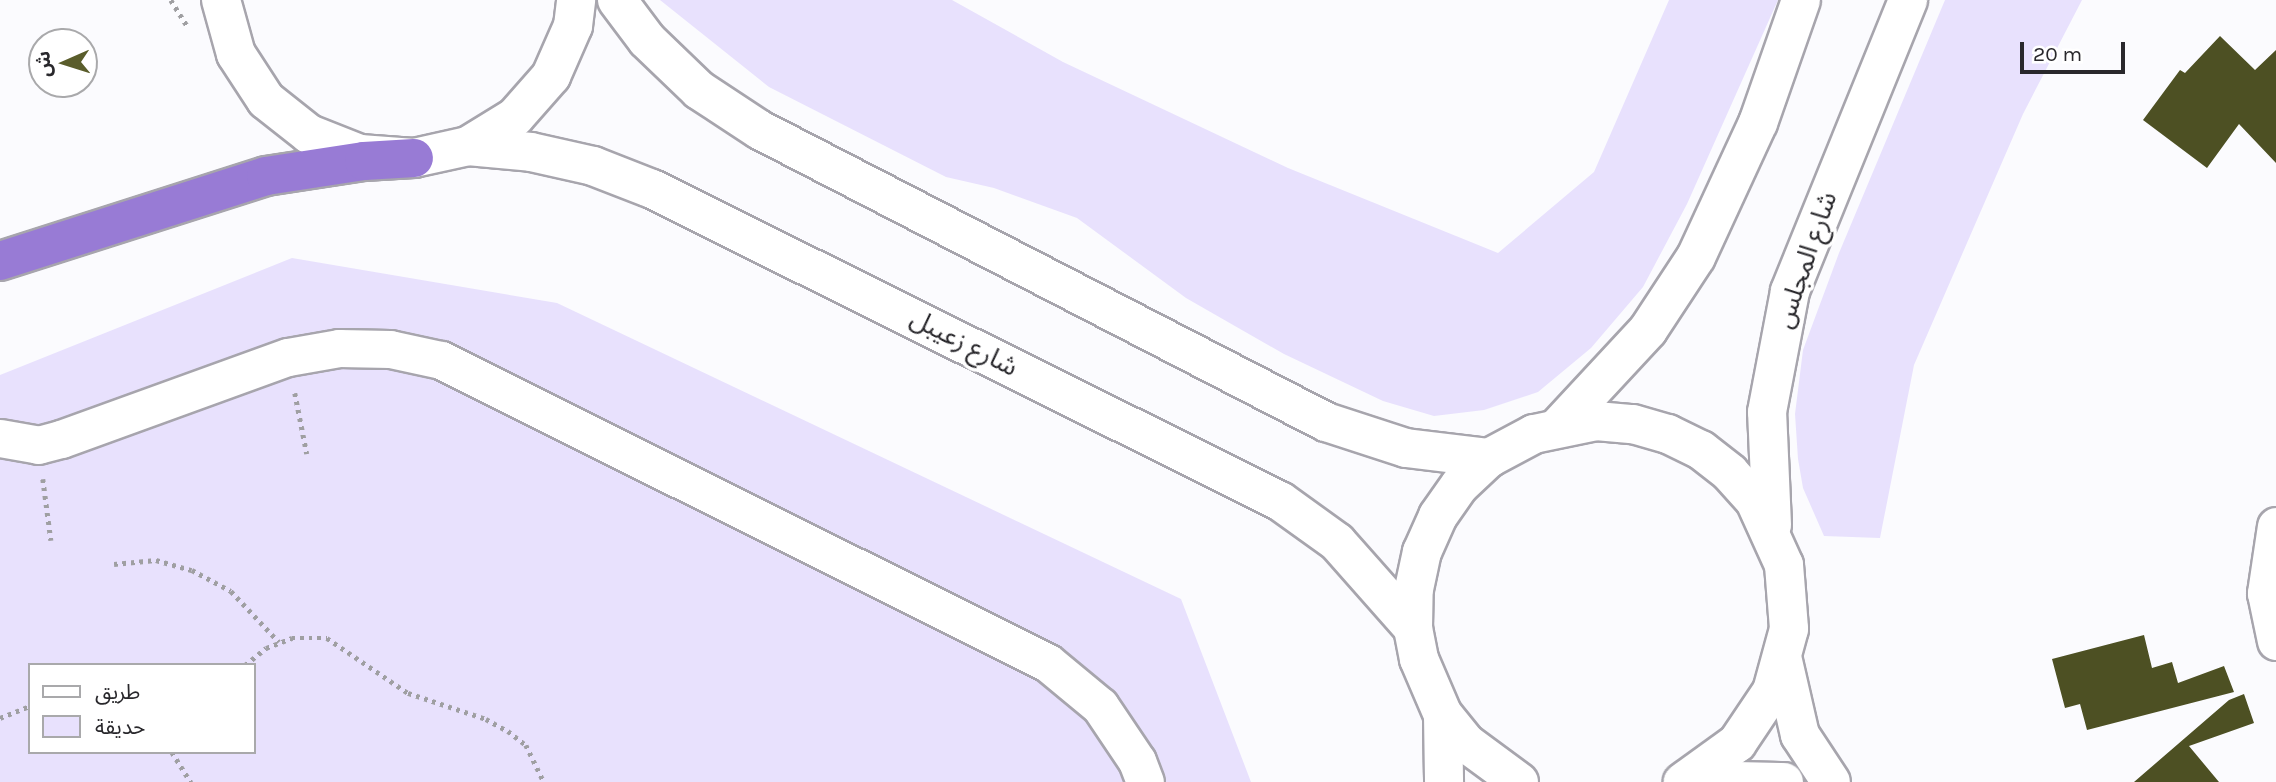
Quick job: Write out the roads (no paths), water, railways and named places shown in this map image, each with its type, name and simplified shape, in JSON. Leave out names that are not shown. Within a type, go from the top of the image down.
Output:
[{"type":"highway","points":[[0,261],[265,176],[364,160],[414,158]]},
{"type":"main road","points":[[221,0],[236,54]]},
{"type":"main road","points":[[192,16],[236,54],[266,100],[309,134],[360,154],[414,158],[468,145],[515,117],[551,76],[573,26],[576,0]]},
{"type":"main road","points":[[617,0],[647,40],[699,90],[760,130],[1326,422],[1406,448],[1489,458]]},
{"type":"main road","points":[[1558,427],[1648,330],[1696,257],[1758,122],[1801,0]]},
{"type":"main road","name":"شارع المجلس","points":[[1773,534],[1766,452],[1780,331],[1804,253],[1908,0]]},
{"type":"main road","name":"شارع زعيبل","points":[[468,145],[531,152],[593,166],[652,189],[1280,501],[1337,542],[1413,628]]},
{"type":"main road","points":[[1519,782],[1475,751],[1443,715],[1428,688],[1413,628],[1422,552],[1438,516],[1460,485],[1489,458],[1534,434],[1595,421],[1633,424],[1701,450],[1730,473],[1755,501],[1773,534],[1789,596],[1783,661],[1800,734],[1831,782]]},
{"type":"main road","points":[[1685,781],[1737,743],[1757,718],[1783,661]]},
{"type":"main road","points":[[1443,715],[1444,782]]},
{"type":"main road","points":[[1685,781],[1784,782]]},
{"type":"street","points":[[0,438],[38,444],[288,357],[339,348],[390,349],[441,360],[488,381],[1048,663],[1100,706],[1138,761],[1145,782]]},
{"type":"street","points":[[2276,526],[2266,593],[2276,641]]}]
